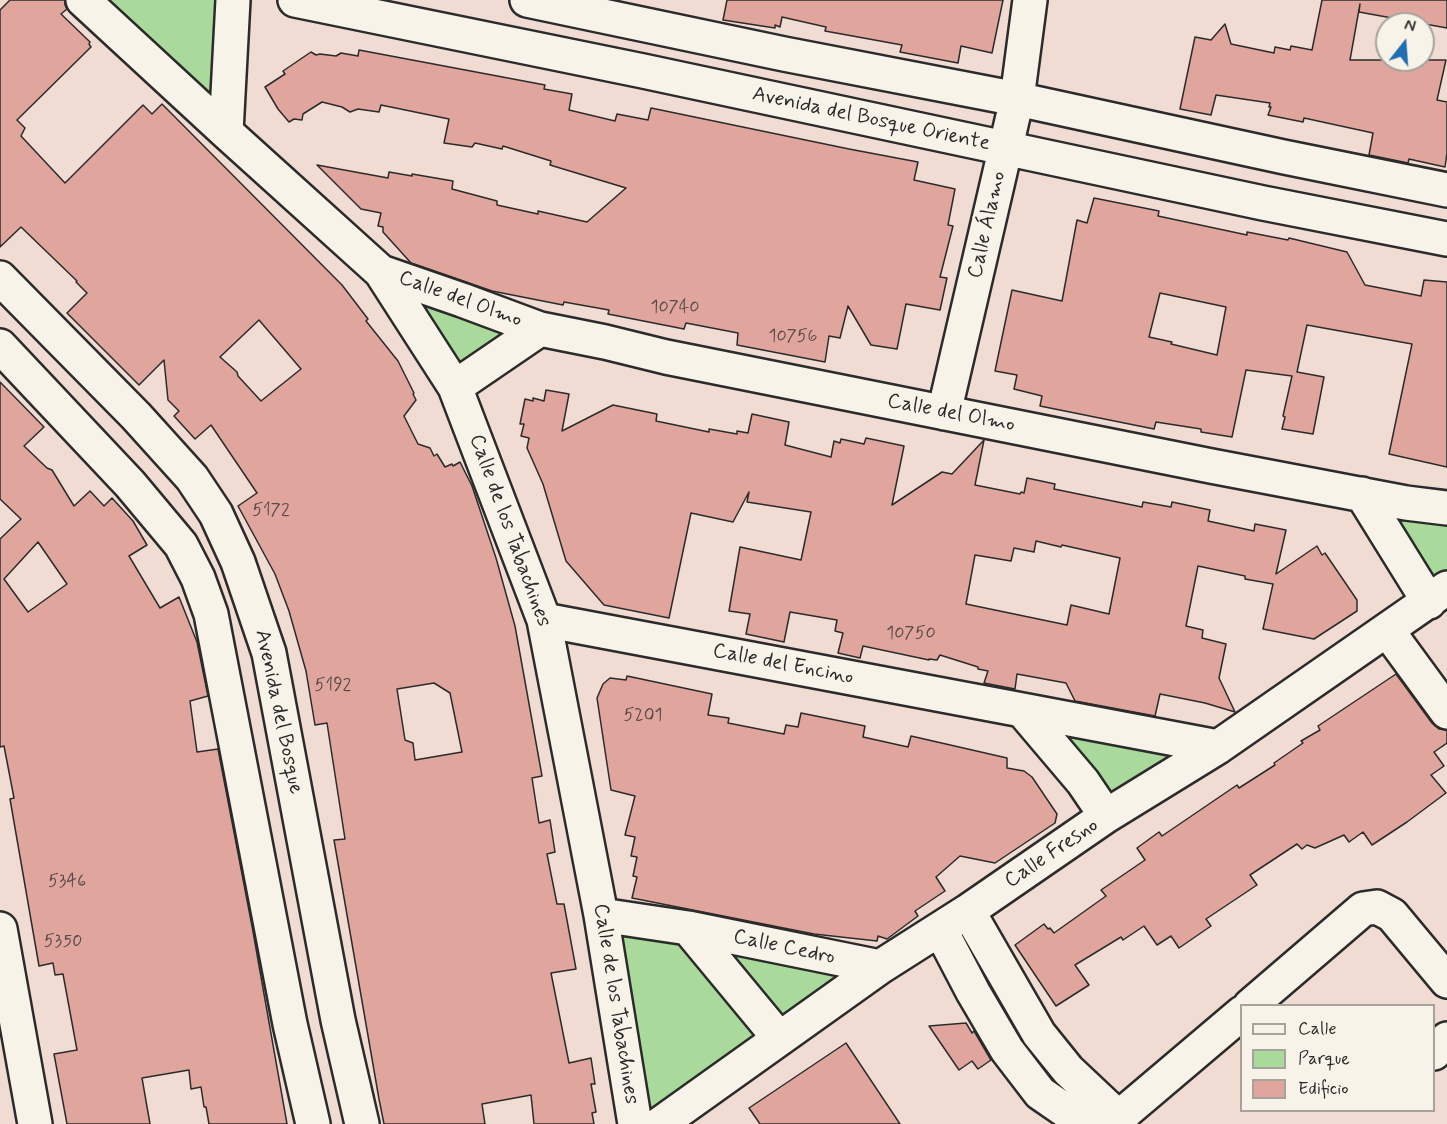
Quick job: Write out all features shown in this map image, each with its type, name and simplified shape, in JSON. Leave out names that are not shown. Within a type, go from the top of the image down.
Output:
[{"type":"street","name":"Calle de los Tabachines","points":[[83,0],[381,272],[455,387],[544,620],[601,915],[635,1124]]},
{"type":"street","points":[[225,132],[233,0]]},
{"type":"street","name":"Avenida del Bosque Oriente","points":[[295,0],[643,71],[1263,203],[1447,238]]},
{"type":"street","points":[[527,0],[784,54],[1017,99],[1447,190]]},
{"type":"street","name":"Calle Álamo","points":[[944,413],[1017,99],[1030,0]]},
{"type":"street","name":"Calle del Olmo","points":[[381,272],[540,329],[666,357],[1211,466],[1406,503],[1447,508]]},
{"type":"street","name":"Avenida del Bosque","points":[[0,278],[136,416],[192,478],[216,514],[238,562],[269,653],[338,1020],[362,1124]]},
{"type":"street","name":"Calle del Olmo","points":[[455,387],[540,329]]},
{"type":"street","points":[[0,346],[130,483],[181,545],[198,578],[211,614],[290,1024],[313,1124]]},
{"type":"street","points":[[1362,494],[1438,595]]},
{"type":"street","name":"Calle Fresno","points":[[660,1124],[880,967],[968,911],[1106,816],[1218,747],[1438,595]]},
{"type":"street","name":"Calle del Encino","points":[[544,620],[1218,747]]},
{"type":"street","points":[[1387,630],[1447,712]]},
{"type":"street","points":[[1022,710],[1083,782],[1106,816]]},
{"type":"street","points":[[1252,1004],[1363,909],[1377,908],[1392,915],[1447,981]]},
{"type":"street","points":[[968,911],[1039,1034],[1068,1070],[1117,1122],[1240,1015]]},
{"type":"street","name":"Calle Cedro","points":[[601,915],[688,928],[880,967]]},
{"type":"street","name":"Calle Cedro","points":[[688,928],[779,1038]]},
{"type":"street","points":[[0,929],[35,1124]]},
{"type":"street","points":[[940,929],[1007,1050],[1040,1093],[1085,1124]]},
{"type":"street","points":[[1007,1050],[1039,1034]]},
{"type":"street","points":[[1435,1052],[1447,1039]]},
{"type":"green space","points":[[91,0],[224,0],[222,118]]},
{"type":"green space","points":[[381,272],[540,329],[455,387]]},
{"type":"green space","points":[[1362,494],[1447,508],[1447,589],[1429,602]]},
{"type":"green space","points":[[1022,710],[1218,747],[1106,816]]},
{"type":"green space","points":[[601,915],[880,967],[635,1124]]},
{"type":"building","points":[[10,0],[65,0],[67,9],[61,14],[90,42],[91,47],[17,120],[25,128],[21,136],[65,183],[143,105],[152,114],[162,104],[342,285],[368,319],[366,321],[398,361],[414,393],[416,400],[404,416],[418,444],[430,448],[434,456],[437,454],[445,467],[460,462],[472,486],[496,558],[515,626],[542,776],[532,778],[539,823],[550,820],[555,852],[547,854],[557,904],[564,904],[576,969],[551,973],[569,1063],[591,1058],[595,1084],[591,1084],[596,1112],[592,1113],[594,1124],[534,1124],[531,1095],[482,1104],[485,1124],[384,1124],[334,840],[345,839],[327,723],[315,725],[306,671],[289,611],[275,574],[238,506],[257,493],[211,425],[195,439],[174,416],[179,411],[168,400],[164,360],[139,385],[67,313],[87,293],[77,281],[21,227],[0,247],[0,10]],"holes":[[[259,320],[301,369],[261,401],[237,372],[220,357]],[[434,683],[450,693],[462,752],[415,760],[413,743],[405,740],[397,689]]]},
{"type":"building","points":[[727,0],[1003,0],[992,53],[961,46],[958,63],[900,52],[902,45],[825,31],[826,27],[782,17],[780,27],[775,25],[775,28],[723,20]]},
{"type":"building","points":[[1322,0],[1447,0],[1447,28],[1435,26],[1435,12],[1375,12],[1375,15],[1359,12],[1360,4],[1350,60],[1375,60],[1375,72],[1435,72],[1435,60],[1446,60],[1437,100],[1447,102],[1445,167],[1409,159],[1408,163],[1369,155],[1373,133],[1304,118],[1303,122],[1268,115],[1270,103],[1216,95],[1211,115],[1180,109],[1195,37],[1211,40],[1225,24],[1231,44],[1274,53],[1275,47],[1290,50],[1291,46],[1312,50]]},
{"type":"building","points":[[359,50],[545,85],[544,89],[572,94],[569,110],[615,121],[617,114],[648,120],[651,108],[918,162],[914,180],[955,189],[948,225],[953,226],[940,277],[947,278],[940,310],[906,304],[897,349],[871,345],[848,306],[840,338],[829,336],[825,362],[737,345],[738,333],[686,323],[684,329],[608,314],[609,310],[564,302],[563,305],[492,291],[411,263],[383,232],[383,227],[378,226],[381,213],[361,209],[317,165],[388,178],[389,172],[453,181],[452,189],[497,201],[497,205],[587,222],[626,188],[550,165],[551,161],[503,146],[502,149],[475,143],[472,147],[444,143],[449,119],[381,105],[379,112],[358,109],[350,112],[342,107],[322,102],[303,114],[302,120],[294,119],[289,122],[265,87],[285,74],[283,71],[311,52],[316,55],[336,56],[341,53],[358,56]]},
{"type":"building","points":[[1094,198],[1159,211],[1158,216],[1247,235],[1247,232],[1288,240],[1289,238],[1347,252],[1365,285],[1421,296],[1424,280],[1447,282],[1447,467],[1389,454],[1412,344],[1307,325],[1297,372],[1324,377],[1313,434],[1282,429],[1292,376],[1246,370],[1232,437],[1201,432],[1201,429],[1156,422],[1154,429],[1040,406],[1042,396],[1014,389],[1017,375],[995,371],[1012,290],[1062,301],[1077,220],[1087,223]],"holes":[[[1160,293],[1226,307],[1217,355],[1149,337]]]},
{"type":"building","points":[[0,382],[44,427],[24,446],[52,470],[74,506],[90,491],[104,506],[112,498],[133,521],[147,545],[129,556],[160,608],[179,597],[197,642],[208,696],[190,701],[197,752],[218,749],[287,1124],[209,1124],[201,1087],[191,1089],[189,1070],[142,1078],[150,1124],[67,1124],[54,1054],[77,1050],[63,974],[55,975],[53,963],[39,966],[10,799],[14,798],[4,746],[0,747],[0,539],[21,519],[0,499]],"holes":[[[38,542],[67,584],[28,612],[4,579]]]},
{"type":"building","points":[[546,390],[569,394],[562,431],[613,405],[657,414],[656,421],[709,432],[709,429],[737,434],[737,431],[748,433],[752,414],[789,422],[785,445],[831,457],[834,441],[840,443],[841,439],[864,444],[866,438],[904,446],[892,505],[942,472],[952,474],[984,440],[975,485],[1020,494],[1024,493],[1027,478],[1055,484],[1054,489],[1142,507],[1143,502],[1171,507],[1172,502],[1210,510],[1208,521],[1254,531],[1255,524],[1286,530],[1276,574],[1317,546],[1322,555],[1325,553],[1357,600],[1357,611],[1314,639],[1263,629],[1273,584],[1198,566],[1186,626],[1203,630],[1202,638],[1226,644],[1219,678],[1235,712],[1160,694],[1155,716],[1075,701],[1066,683],[1017,674],[1015,689],[984,683],[988,671],[940,655],[937,660],[929,660],[863,646],[860,658],[838,653],[843,633],[835,631],[837,620],[790,612],[784,642],[746,634],[750,614],[729,611],[740,547],[801,560],[811,512],[747,502],[749,492],[733,522],[691,513],[669,618],[604,605],[566,561],[543,484],[527,448],[529,438],[521,436],[524,424],[520,424],[525,399],[533,401],[533,398],[544,401]],"holes":[[[1036,541],[1061,547],[1062,545],[1120,558],[1109,614],[1071,605],[1067,625],[966,604],[975,555],[1011,561],[1014,548],[1034,552]]]},
{"type":"building","points":[[1396,674],[1432,723],[1439,729],[1447,730],[1447,743],[1434,752],[1444,766],[1431,775],[1446,793],[1372,845],[1363,832],[1349,842],[1344,835],[1315,848],[1307,845],[1302,849],[1297,844],[1250,875],[1257,885],[1206,919],[1211,926],[1179,948],[1171,936],[1157,945],[1144,926],[1123,940],[1121,937],[1075,965],[1089,985],[1056,1006],[1015,945],[1044,924],[1054,933],[1106,896],[1101,890],[1145,860],[1137,848],[1159,832],[1162,836],[1237,785],[1239,788],[1275,765],[1274,763],[1303,743],[1301,741],[1320,730],[1318,726]]},
{"type":"building","points":[[627,676],[712,694],[708,715],[729,718],[728,723],[784,734],[786,725],[798,727],[801,713],[865,726],[863,737],[908,747],[911,736],[1007,758],[1007,768],[1024,771],[1032,777],[1057,814],[1055,823],[995,863],[960,856],[936,877],[945,891],[915,911],[918,916],[887,939],[878,936],[877,941],[814,934],[632,898],[637,877],[633,876],[637,857],[631,856],[635,837],[625,835],[635,796],[611,790],[597,698],[603,684],[610,678],[626,680]]},
{"type":"building","points":[[966,1023],[972,1033],[974,1031],[991,1060],[978,1069],[972,1061],[959,1070],[929,1026]]},
{"type":"building","points":[[846,1043],[900,1124],[760,1124],[749,1108]]}]
